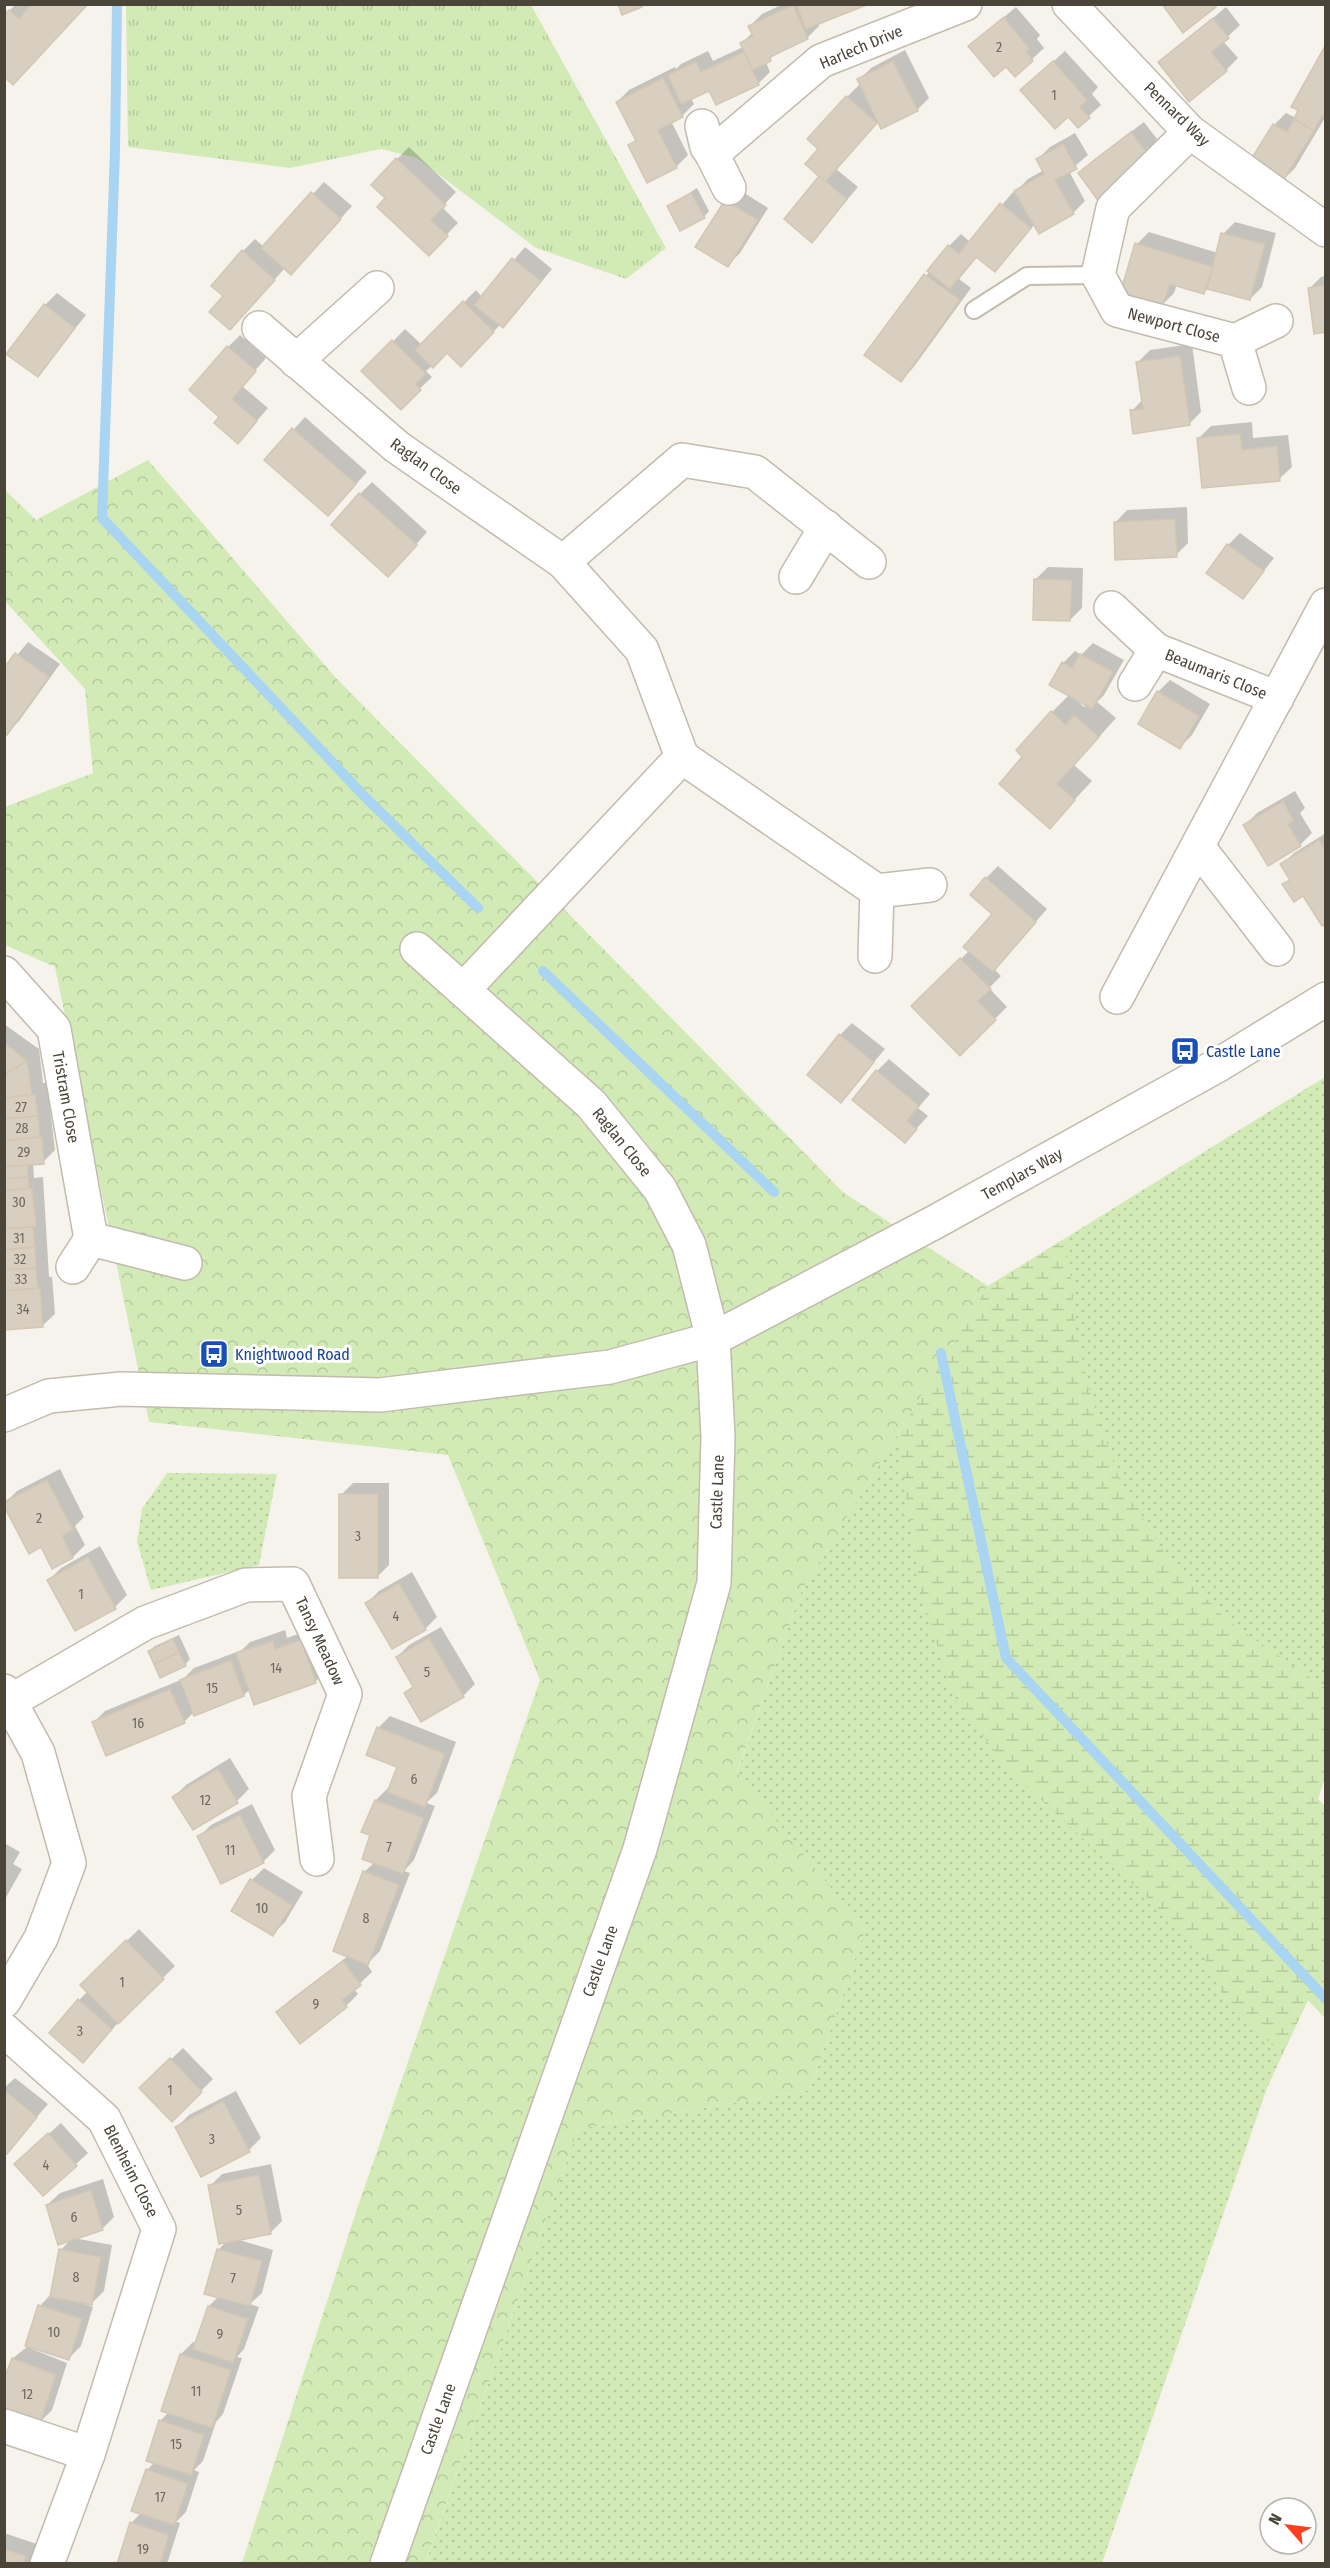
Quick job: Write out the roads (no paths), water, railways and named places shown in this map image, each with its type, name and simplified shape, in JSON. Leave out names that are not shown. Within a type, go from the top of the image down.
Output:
[{"type":"street","name":"Harlech Drive","points":[[729,188],[707,140],[821,61],[965,4]]},
{"type":"street","name":"Pennard Way","points":[[1070,4],[1190,132],[1321,218]]},
{"type":"street","points":[[1098,274],[1113,208],[1190,132]]},
{"type":"street","name":"Newport Close","points":[[1098,274],[1117,310],[1235,341],[1276,321]]},
{"type":"street","points":[[296,361],[377,288]]},
{"type":"street","name":"Raglan Close","points":[[259,328],[397,447],[562,562],[642,650],[682,757]]},
{"type":"street","name":"Newport Close","points":[[1235,341],[1249,387]]},
{"type":"street","points":[[562,562],[682,460],[755,472],[869,562]]},
{"type":"street","points":[[796,577],[826,528]]},
{"type":"street","points":[[1117,997],[1326,605]]},
{"type":"street","name":"Beaumaris Close","points":[[1112,608],[1156,650],[1277,698]]},
{"type":"street","name":"Beaumaris Close","points":[[1135,684],[1156,650]]},
{"type":"street","points":[[463,990],[682,757],[877,891],[930,885]]},
{"type":"street","points":[[1198,848],[1277,949]]},
{"type":"street","points":[[875,956],[877,891]]},
{"type":"street","name":"Raglan Close","points":[[417,949],[591,1104],[660,1189],[689,1245],[713,1339]]},
{"type":"street","name":"Tristram Close","points":[[4,973],[54,1029],[91,1239]]},
{"type":"street","name":"Templars Way","points":[[713,1339],[935,1222],[1179,1087],[1326,999]]},
{"type":"street","points":[[72,1267],[91,1239],[185,1263]]},
{"type":"street","points":[[4,1415],[49,1396],[121,1389],[380,1395],[610,1367],[713,1339]]},
{"type":"street","name":"Castle Lane","points":[[387,2564],[640,1849],[714,1583],[718,1437],[713,1339]]},
{"type":"street","name":"Tansy Meadow","points":[[8,1696],[145,1623],[246,1585],[293,1584],[345,1694],[309,1796],[317,1859]]},
{"type":"street","points":[[4,2001],[41,1938],[69,1863],[38,1753],[8,1696]]},
{"type":"street","name":"Blenheim Close","points":[[4,2030],[104,2119],[159,2229],[88,2454],[47,2564]]},
{"type":"street","points":[[4,2426],[88,2454]]},
{"type":"lane","points":[[974,310],[1027,276],[1098,274]]},
{"type":"waterway","points":[[117,4],[115,151],[102,518],[364,796],[478,908]]},
{"type":"waterway","points":[[543,971],[774,1192]]},
{"type":"waterway","points":[[941,1353],[1006,1658],[1326,1999]]},
{"type":"place","name":"Castle Lane","points":[[1185,1051]]},
{"type":"place","name":"Knightwood Road","points":[[214,1354]]}]
